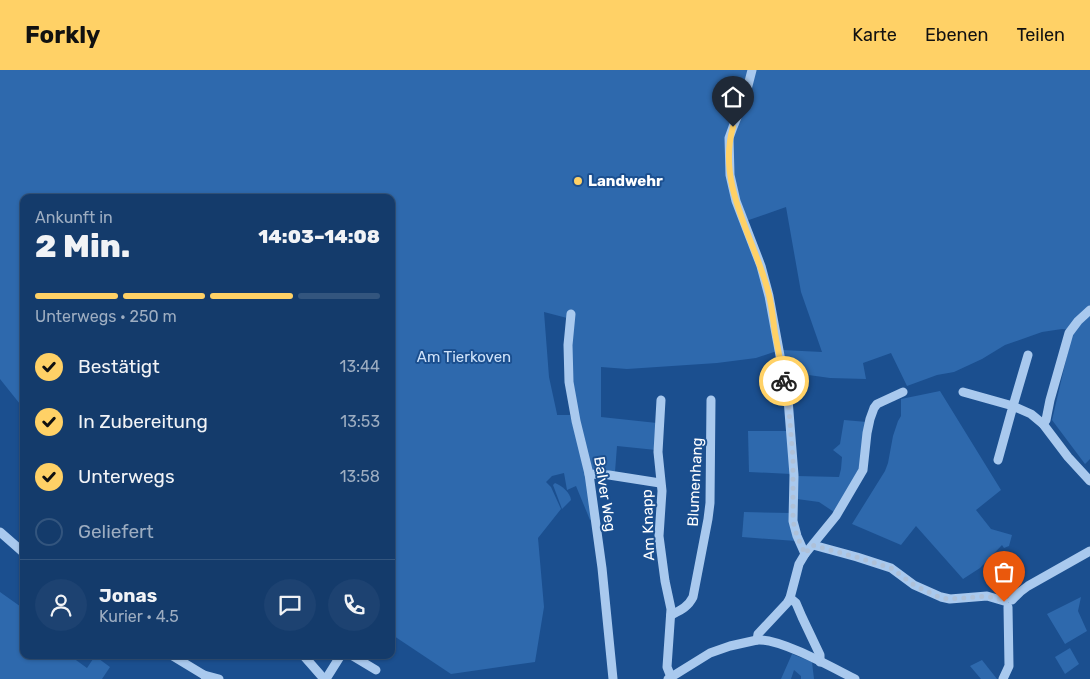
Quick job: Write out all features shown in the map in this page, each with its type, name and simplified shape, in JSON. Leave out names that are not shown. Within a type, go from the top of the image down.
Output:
[{"type":"street","points":[[752,70],[750,82],[729,138],[730,175],[736,201],[761,266],[769,296],[788,399],[793,458],[793,521],[805,554]]},
{"type":"street","points":[[1042,424],[1046,420],[1069,333],[1090,310]]},
{"type":"street","name":"Balver Weg","points":[[571,314],[568,344],[569,382],[589,474],[602,568],[613,679]]},
{"type":"street","points":[[998,460],[1028,355]]},
{"type":"street","points":[[757,640],[758,634],[790,598],[799,564],[836,516],[863,470],[867,433],[874,408],[877,404],[903,392]]},
{"type":"street","points":[[964,392],[1014,406],[1031,414],[1042,424],[1090,481]]},
{"type":"street","name":"Am Knapp","points":[[662,400],[658,452],[662,491],[659,539],[671,615],[667,667],[669,678]]},
{"type":"street","name":"Blumenhang","points":[[671,615],[684,608],[693,597],[708,519],[711,400]]},
{"type":"street","points":[[589,474],[609,475],[660,483]]},
{"type":"street","points":[[0,532],[20,550]]},
{"type":"street","points":[[812,545],[891,568],[914,585],[941,598],[987,596],[1008,603]]},
{"type":"street","points":[[1004,678],[1009,666],[1008,603],[1028,586],[1090,551]]},
{"type":"street","points":[[790,598],[796,603],[820,655],[820,662]]},
{"type":"street","points":[[669,678],[710,653],[730,646],[762,640],[791,649],[856,679]]},
{"type":"street","points":[[177,659],[206,677],[219,679]]},
{"type":"street","points":[[306,659],[325,679],[338,659]]},
{"type":"street","points":[[358,659],[376,670]]},
{"type":"green space","name":"Am Tierkoven","points":[[0,70],[1090,70],[1090,459],[1085,464],[1052,420],[1073,330],[1062,329],[1042,332],[1005,345],[982,359],[954,372],[937,375],[907,386],[891,353],[863,363],[866,379],[830,378],[787,372],[782,350],[822,352],[801,292],[786,207],[746,221],[772,292],[777,351],[756,358],[717,363],[627,369],[601,367],[601,417],[657,423],[656,450],[617,446],[615,472],[590,473],[575,405],[567,318],[544,312],[549,377],[557,415],[570,415],[587,476],[593,518],[590,520],[576,486],[567,490],[564,473],[552,476],[546,482],[551,487],[561,509],[538,538],[544,607],[535,662],[451,674],[395,637],[395,194],[20,194],[20,404],[0,379]]},
{"type":"green space","points":[[940,391],[1001,490],[976,510],[991,529],[1012,535],[1009,546],[1004,548],[1002,545],[980,568],[963,579],[916,526],[901,545],[852,524],[885,471],[893,436],[901,416],[901,399]]},
{"type":"green space","points":[[844,420],[867,422],[861,469],[834,512],[819,502],[797,499],[797,476],[839,477],[842,457],[833,450],[840,444]]},
{"type":"green space","points":[[748,431],[788,431],[791,474],[749,472]]},
{"type":"green space","points":[[555,483],[569,494],[571,500],[562,509],[553,485]]},
{"type":"green space","points":[[744,512],[791,513],[796,541],[742,537]]},
{"type":"green space","points":[[0,592],[20,606],[20,659],[75,659],[87,668],[93,659],[99,659],[110,667],[102,679],[0,679]]},
{"type":"green space","points":[[1081,597],[1078,611],[1087,631],[1065,644],[1047,614]]},
{"type":"green space","points":[[1070,648],[1079,664],[1065,674],[1055,657]]},
{"type":"green space","points":[[792,654],[812,662],[814,679],[801,679],[801,676],[794,670],[791,679],[781,679]]},
{"type":"green space","points":[[982,660],[997,679],[981,679],[970,666]]},
{"type":"way so far","points":[[784,381],[788,399],[793,458],[793,521],[805,554],[812,545],[891,568],[914,585],[945,599],[987,596],[1004,602]]},
{"type":"place","name":"Landwehr","points":[[578,181]]},
{"type":"route","points":[[733,127],[729,138],[729,148],[730,175],[733,191],[761,266],[769,296],[784,381]]}]
